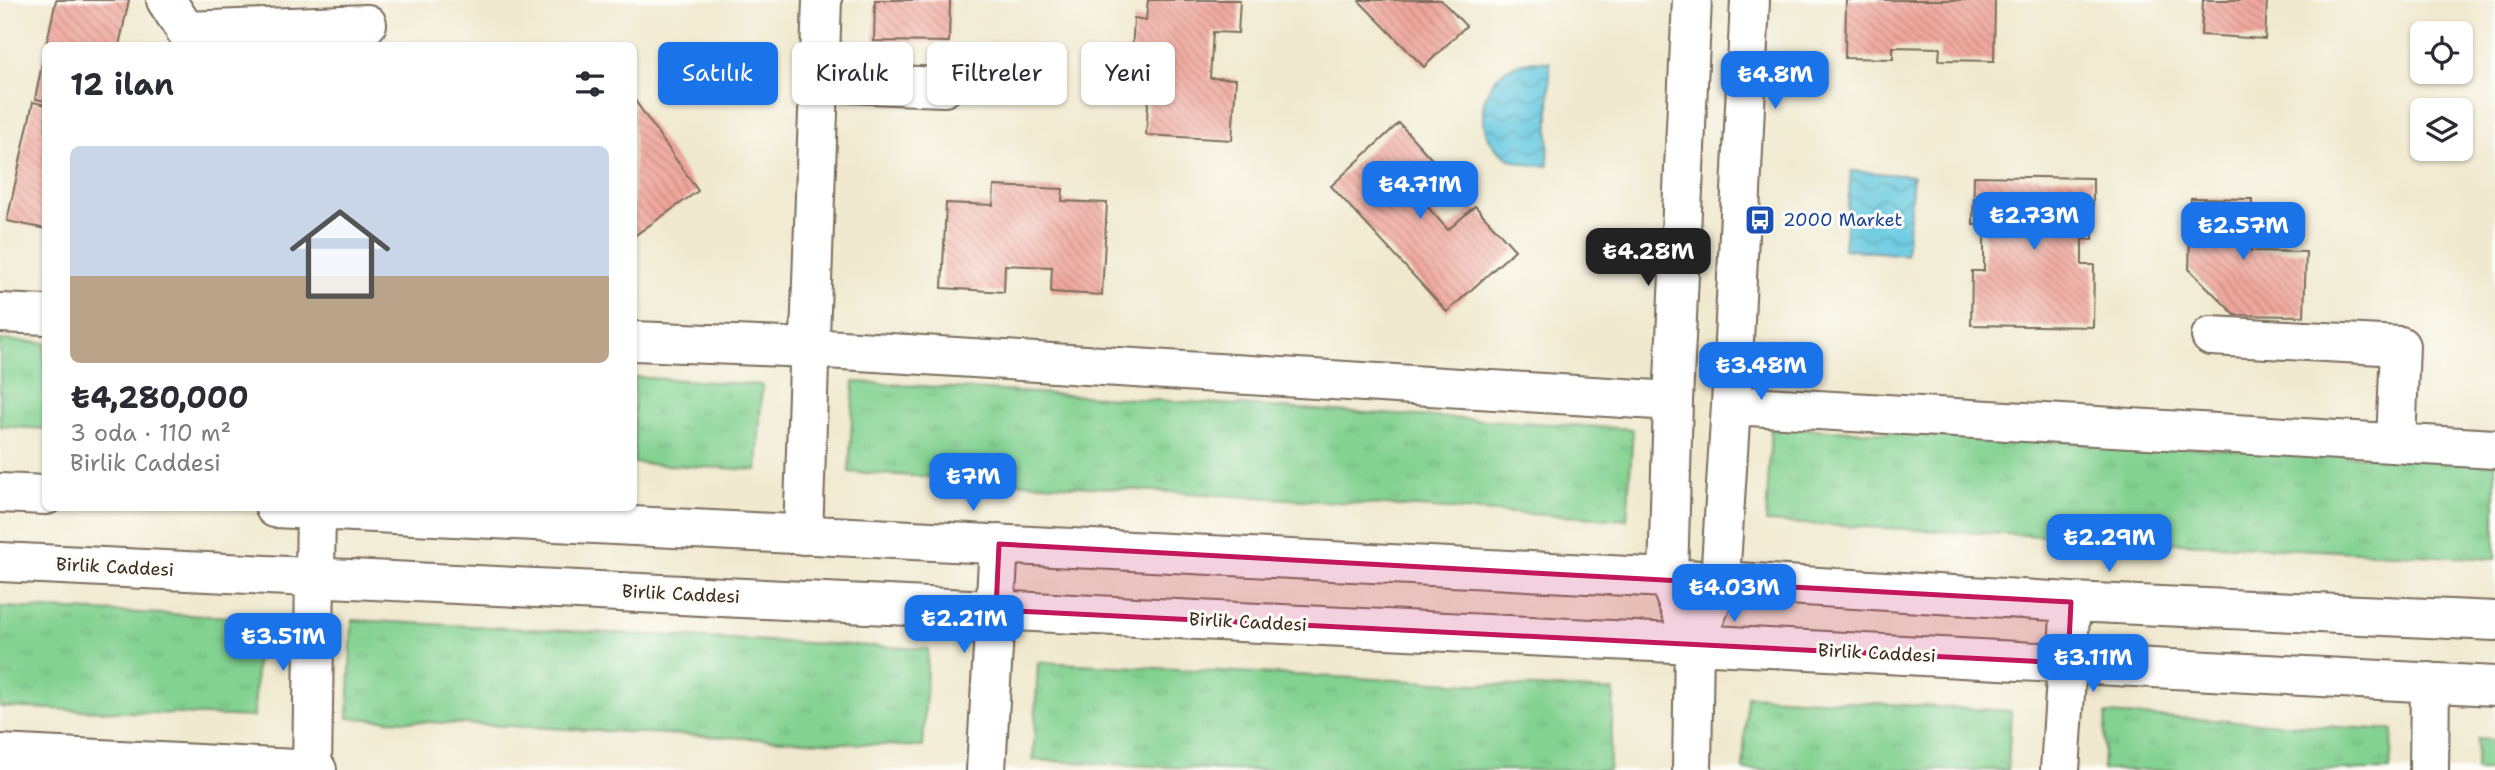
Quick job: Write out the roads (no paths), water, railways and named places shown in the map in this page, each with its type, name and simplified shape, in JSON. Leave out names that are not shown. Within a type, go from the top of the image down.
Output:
[{"type":"street","points":[[820,42],[822,0]]},
{"type":"street","points":[[1692,0],[1672,401],[1668,578],[1694,644]]},
{"type":"street","points":[[1692,770],[1694,644],[1720,582],[1750,0]]},
{"type":"street","points":[[178,25],[367,23]]},
{"type":"street","points":[[803,535],[818,105]]},
{"type":"street","points":[[0,313],[42,315]]},
{"type":"street","points":[[2211,337],[2400,346],[2396,443]]},
{"type":"street","points":[[637,341],[809,348],[1672,401]]},
{"type":"street","points":[[1731,405],[2495,449]]},
{"type":"street","points":[[0,493],[42,495]]},
{"type":"street","points":[[0,754],[314,770],[313,576],[316,511]]},
{"type":"street","points":[[335,511],[1668,578],[2071,602],[2495,621]]},
{"type":"street","points":[[986,770],[999,544]]},
{"type":"street","name":"Birlik Caddesi","points":[[0,562],[1694,644],[2495,686]]},
{"type":"street","points":[[2060,770],[2071,602]]},
{"type":"street","points":[[2429,770],[2430,682]]},
{"type":"water","points":[[1534,61],[1550,62],[1548,166],[1515,161],[1503,154],[1493,145],[1484,120],[1483,107],[1493,82],[1510,68]]},
{"type":"water","points":[[1851,171],[1913,176],[1906,255],[1844,249]]},
{"type":"place","name":"2000 Market","points":[[1760,220]]}]
